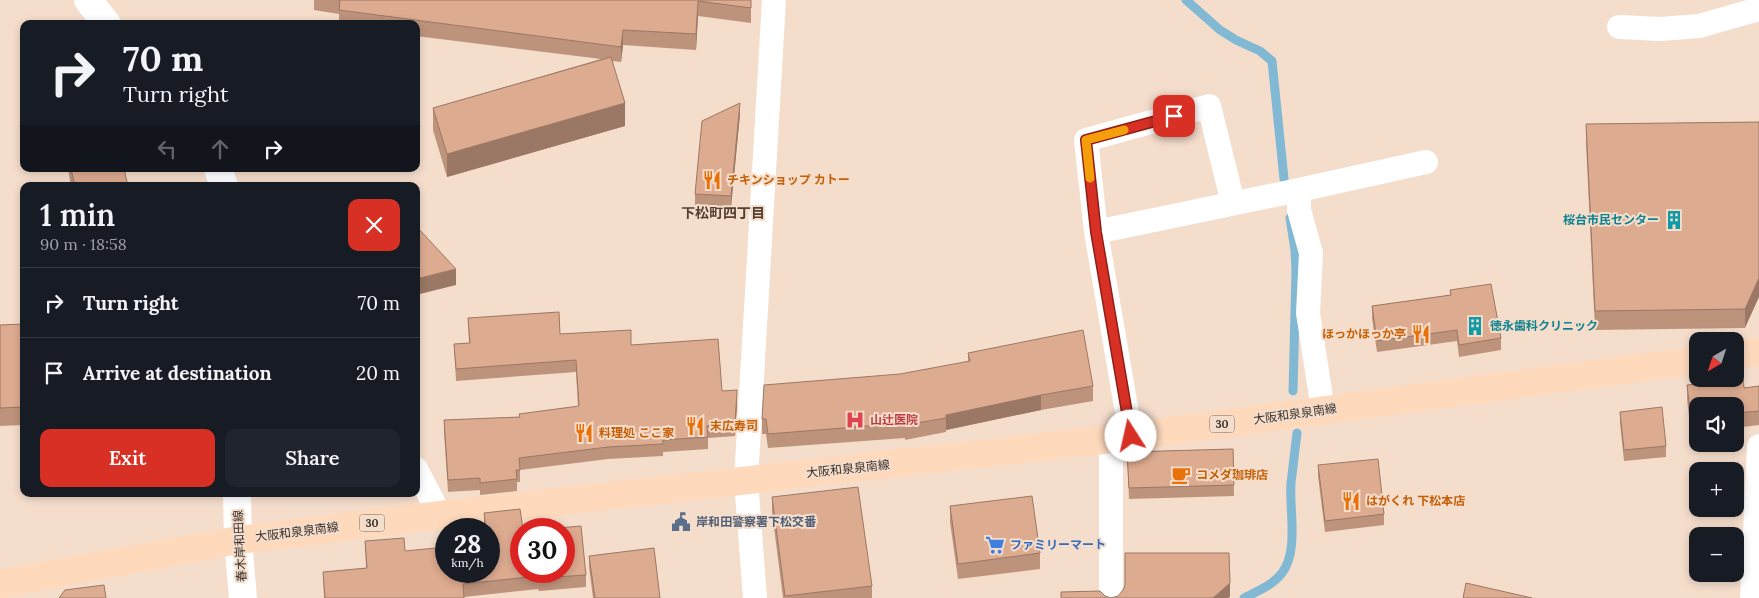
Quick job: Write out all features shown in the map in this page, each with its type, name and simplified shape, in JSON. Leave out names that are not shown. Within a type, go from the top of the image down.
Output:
[{"type":"main road","points":[[88,0],[104,20]]},
{"type":"main road","points":[[1744,354],[1759,352]]},
{"type":"main road","name":"大阪和泉泉南線","points":[[0,584],[238,540],[1121,437],[1689,361]]},
{"type":"main road","name":"春木岸和田線","points":[[237,497],[238,540],[243,598]]},
{"type":"street","points":[[755,598],[746,480],[774,0]]},
{"type":"street","points":[[1619,27],[1661,29],[1699,26],[1759,8]]},
{"type":"street","points":[[1111,598],[1121,437],[1086,140],[1209,106],[1233,203]]},
{"type":"street","points":[[1096,232],[1426,162]]},
{"type":"street","points":[[1299,190],[1299,210],[1311,253],[1308,313],[1323,410]]},
{"type":"street","points":[[1752,598],[1759,446]]},
{"type":"street","points":[[420,477],[440,515]]},
{"type":"building","points":[[340,0],[751,0],[751,8],[698,1],[696,34],[623,30],[621,47],[339,10]]},
{"type":"building","points":[[611,57],[625,103],[447,154],[433,108]]},
{"type":"building","points":[[740,103],[731,196],[695,194],[702,121]]},
{"type":"building","name":"桜台市民センター","points":[[1759,122],[1759,278],[1745,309],[1595,311],[1586,124]]},
{"type":"building","points":[[72,172],[125,172],[127,182],[74,182]]},
{"type":"building","points":[[420,230],[456,269],[420,278]]},
{"type":"building","points":[[1491,284],[1501,338],[1459,345],[1457,330],[1377,341],[1372,306],[1451,295],[1450,290]]},
{"type":"building","points":[[559,312],[560,334],[631,330],[631,345],[718,339],[722,391],[737,390],[735,424],[707,426],[708,437],[663,440],[663,444],[608,447],[519,458],[520,470],[516,470],[517,479],[480,483],[480,478],[448,480],[444,420],[520,417],[519,414],[579,406],[576,360],[456,369],[454,344],[470,343],[468,318]]},
{"type":"building","points":[[20,324],[20,407],[0,408],[0,325]]},
{"type":"building","points":[[1083,330],[1093,386],[1041,395],[946,415],[946,418],[905,425],[905,423],[768,434],[766,419],[762,419],[764,385],[900,374],[970,361],[968,353]]},
{"type":"building","points":[[1687,385],[1689,385],[1689,388],[1744,388],[1759,386],[1759,411],[1744,412],[1744,397],[1689,397],[1689,402]]},
{"type":"building","points":[[1662,407],[1666,446],[1624,450],[1620,412]]},
{"type":"building","points":[[1233,449],[1234,485],[1129,488],[1127,452]]},
{"type":"building","name":"はがくれ 下松本店","points":[[1378,459],[1384,514],[1325,521],[1318,465]]},
{"type":"building","points":[[858,487],[872,586],[785,596],[772,497]]},
{"type":"building","name":"ファミリーマート","points":[[1032,496],[1040,553],[958,564],[950,506]]},
{"type":"building","points":[[520,509],[521,518],[510,518],[510,579],[500,580],[500,518],[485,518],[484,513]]},
{"type":"building","points":[[581,526],[586,575],[575,576],[575,527]]},
{"type":"building","points":[[404,538],[405,551],[435,548],[435,583],[472,583],[463,584],[464,598],[325,598],[323,572],[367,568],[365,541]]},
{"type":"building","points":[[654,548],[660,598],[595,598],[589,556]]},
{"type":"building","points":[[1125,553],[1229,553],[1230,583],[1213,598],[1111,598],[1118,596],[1125,585]]},
{"type":"building","points":[[1466,583],[1532,598],[1463,598]]},
{"type":"building","points":[[104,585],[106,598],[59,598],[65,590]]},
{"type":"building","points":[[1100,591],[1105,596],[1111,598],[1061,598],[1061,592]]},
{"type":"waterway","points":[[1186,0],[1220,30],[1260,51],[1272,61],[1284,179]]},
{"type":"waterway","points":[[1290,218],[1296,271],[1293,391]]},
{"type":"waterway","points":[[1244,598],[1274,581],[1287,564],[1292,542],[1291,483],[1297,433]]},
{"type":"slow traffic","points":[[1090,178],[1086,140],[1124,130]]},
{"type":"place","name":"チキンショップ カトー","points":[[712,180]]},
{"type":"place","name":"桜台市民センター","points":[[1674,220]]},
{"type":"place","name":"徳永歯科クリニック","points":[[1475,326]]},
{"type":"place","name":"ほっかほっか亭","points":[[1421,334]]},
{"type":"place","name":"山辻医院","points":[[855,420]]},
{"type":"place","name":"末広寿司","points":[[695,426]]},
{"type":"place","name":"料理処 ここ家","points":[[584,433]]},
{"type":"place","name":"コメダ珈琲店","points":[[1181,475]]},
{"type":"place","name":"はがくれ 下松本店","points":[[1351,501]]},
{"type":"place","name":"岸和田警察署下松交番","points":[[681,522]]},
{"type":"place","name":"ファミリーマート","points":[[995,545]]},
{"type":"district","name":"下松町四丁目","points":[[723,213]]},
{"type":"route","points":[[1131,436],[1096,232],[1086,140],[1174,116]]}]
